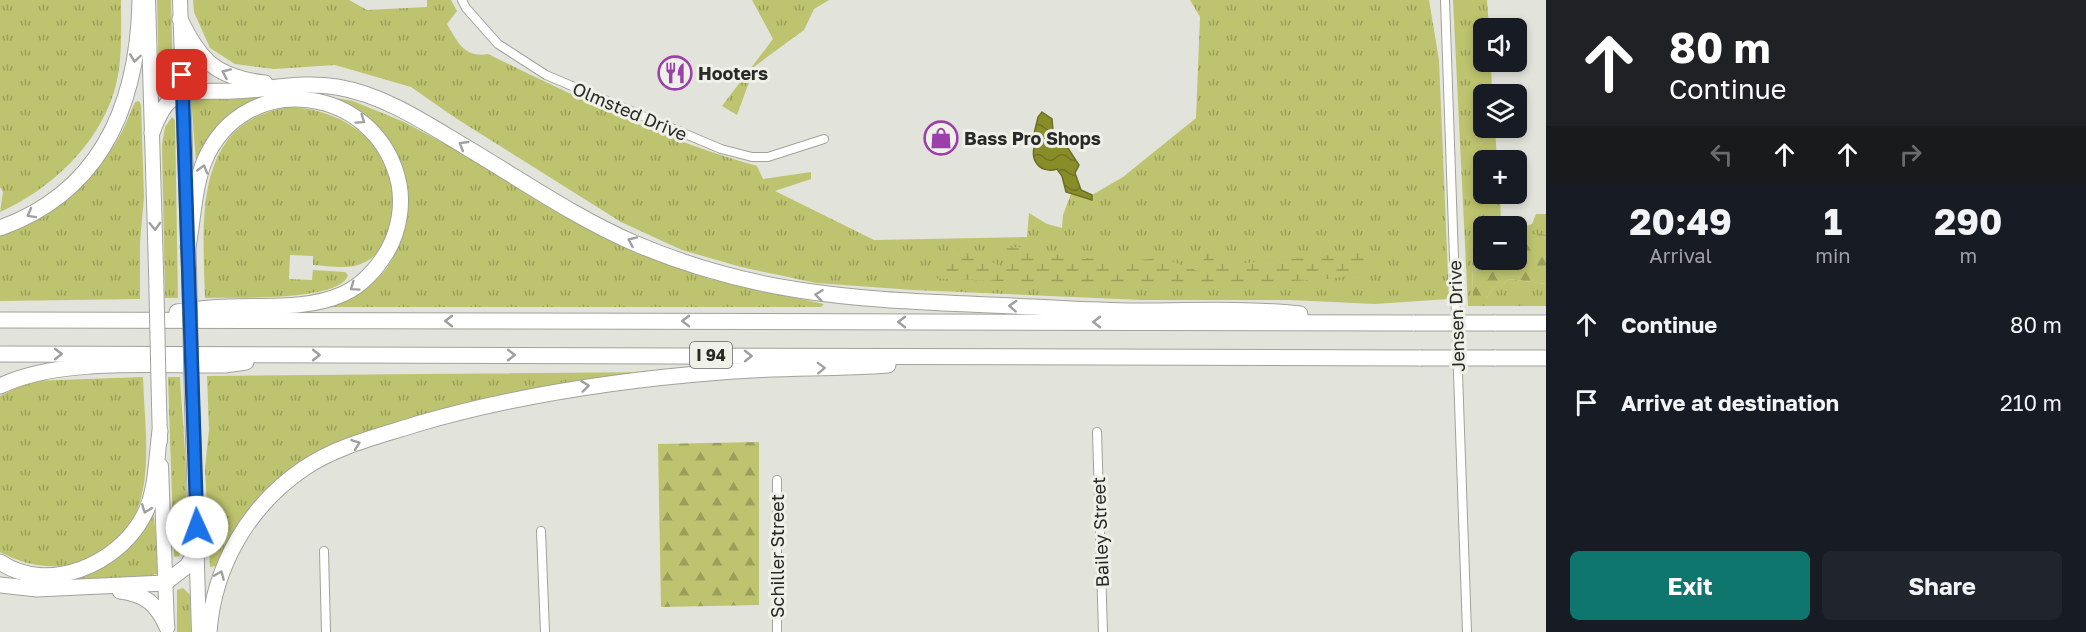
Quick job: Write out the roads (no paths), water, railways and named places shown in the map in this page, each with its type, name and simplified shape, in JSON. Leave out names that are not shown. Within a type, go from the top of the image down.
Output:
[{"type":"highway","points":[[0,228],[50,203],[77,180],[108,139],[125,105],[134,68],[140,0]]},
{"type":"highway","points":[[180,20],[198,53],[215,68],[240,79],[283,85],[336,87],[383,101],[419,118],[568,208],[617,234],[698,267],[768,286],[863,299],[1118,310],[1276,312],[1386,323]]},
{"type":"highway","points":[[152,133],[161,108],[169,99],[182,93],[252,90],[283,85]]},
{"type":"highway","points":[[99,320],[224,307],[304,305],[346,293],[365,279],[380,263],[393,241],[400,217],[400,192],[396,169],[386,149],[369,126],[352,114],[333,105],[312,100],[287,99],[265,104],[245,113],[227,128],[214,144],[204,164],[188,247]]},
{"type":"highway","name":"I 94","points":[[0,320],[1546,323]]},
{"type":"highway","name":"I 94","points":[[0,354],[1546,358]]},
{"type":"highway","points":[[0,386],[17,377],[50,369],[225,365],[289,355]]},
{"type":"highway","points":[[209,632],[216,585],[232,548],[250,518],[273,493],[304,469],[334,452],[378,436],[436,419],[577,387],[723,372],[855,367],[1011,356]]},
{"type":"highway","points":[[0,562],[7,567],[36,574],[64,574],[87,567],[111,555],[129,539],[144,516],[152,492],[160,431]]},
{"type":"highway","points":[[0,585],[37,589],[165,583],[187,566],[193,556],[197,527]]},
{"type":"highway","points":[[87,588],[132,593],[145,598],[154,604],[167,629]]},
{"type":"main road","points":[[148,0],[167,629]]},
{"type":"main road","points":[[180,0],[199,632]]},
{"type":"street","name":"Olmsted Drive","points":[[462,0],[466,8],[498,44],[546,75],[721,149],[752,158],[768,157],[824,139]]},
{"type":"street","name":"Jensen Drive","points":[[1445,0],[1467,632]]},
{"type":"street","name":"Bailey Street","points":[[1097,432],[1103,632]]},
{"type":"street","name":"Schiller Street","points":[[777,480],[777,632]]},
{"type":"street","points":[[541,531],[545,632]]},
{"type":"street","points":[[324,551],[326,632]]},
{"type":"water","points":[[1042,112],[1052,119],[1053,131],[1060,136],[1079,165],[1075,173],[1081,190],[1092,195],[1092,200],[1066,192],[1062,176],[1057,169],[1045,169],[1036,163],[1033,153],[1037,141],[1034,134],[1038,117]]},
{"type":"place","name":"Hooters","points":[[675,73]]},
{"type":"place","name":"Bass Pro Shops","points":[[941,138]]}]
